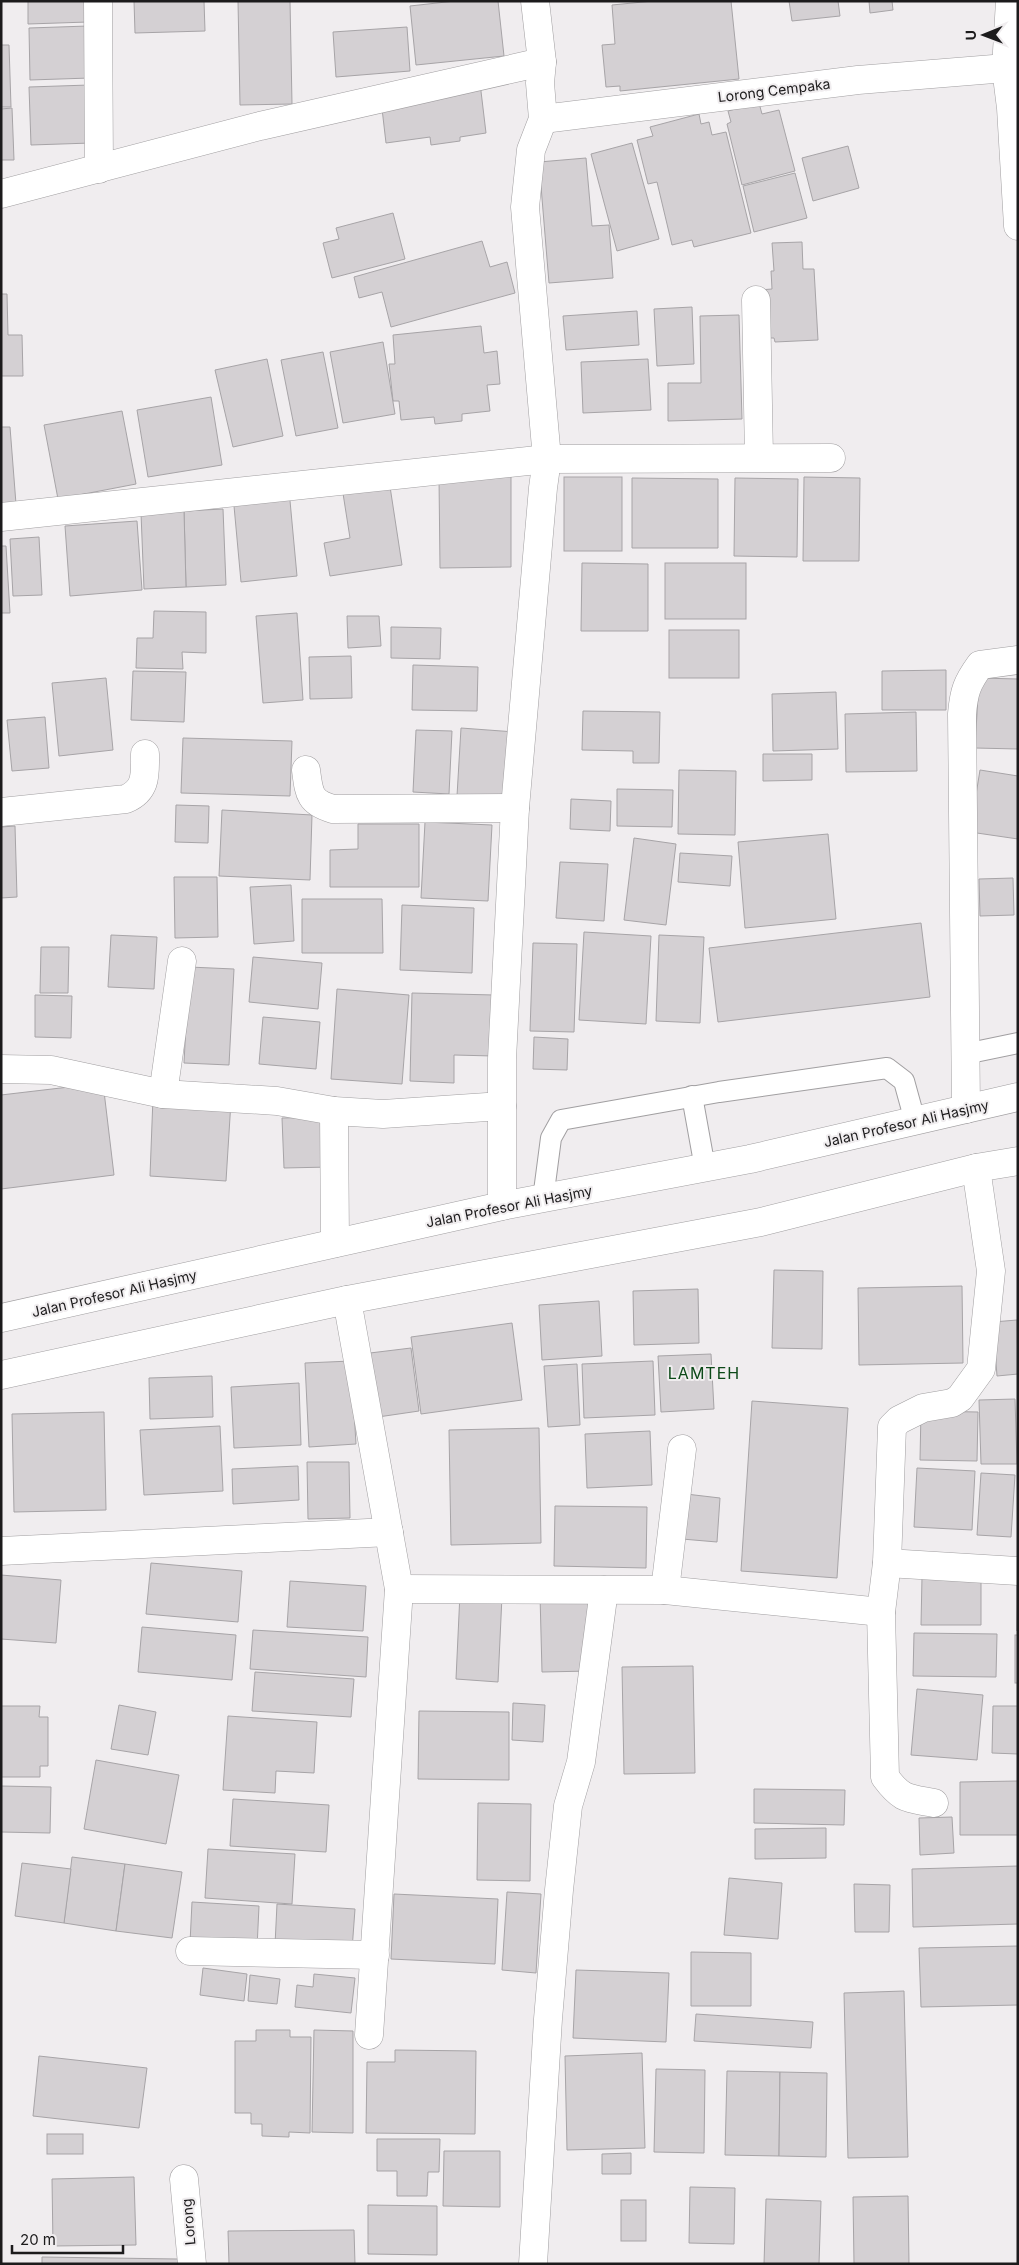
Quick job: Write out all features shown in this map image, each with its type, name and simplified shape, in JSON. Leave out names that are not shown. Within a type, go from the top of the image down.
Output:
[{"type":"street","points":[[98,1],[99,169]]},
{"type":"street","points":[[502,1206],[502,1059],[515,808],[547,459],[525,207],[531,150],[543,119],[540,83],[542,62],[535,1]]},
{"type":"street","points":[[1010,1],[1006,68],[1014,108],[1018,226]]},
{"type":"street","points":[[1,194],[260,126],[542,62]]},
{"type":"street","name":"Lorong Cempaka","points":[[543,119],[858,80],[1006,68]]},
{"type":"street","points":[[756,300],[759,457]]},
{"type":"street","points":[[1,517],[547,459],[831,458]]},
{"type":"street","points":[[966,1110],[962,714],[964,692],[968,680],[980,665],[1018,660]]},
{"type":"street","points":[[1,812],[126,799],[138,791],[145,780],[145,754]]},
{"type":"street","points":[[306,770],[308,789],[313,799],[320,805],[333,809],[515,808]]},
{"type":"street","points":[[163,1094],[182,961]]},
{"type":"street","points":[[1,1069],[51,1070],[163,1094],[277,1101],[334,1111],[383,1114],[502,1106]]},
{"type":"street","name":"Jalan Profesor Ali Hasjmy","points":[[1,1318],[335,1242],[502,1206],[705,1168],[1018,1097]]},
{"type":"street","points":[[334,1111],[335,1242]]},
{"type":"street","points":[[1,1375],[347,1300],[761,1222],[976,1168],[1018,1161]]},
{"type":"street","points":[[934,1803],[904,1798],[896,1791],[886,1777],[881,1612],[887,1563],[892,1427],[899,1420],[923,1408],[956,1401],[980,1369],[991,1271],[976,1168]]},
{"type":"street","points":[[347,1300],[399,1589],[369,2035]]},
{"type":"street","points":[[665,1590],[682,1449]]},
{"type":"street","points":[[1,1551],[389,1532]]},
{"type":"street","points":[[887,1563],[1018,1571]]},
{"type":"street","points":[[399,1589],[665,1590],[881,1612]]},
{"type":"street","points":[[533,2264],[548,2019],[559,1890],[568,1806],[580,1762],[604,1590]]},
{"type":"street","points":[[190,1951],[375,1955]]},
{"type":"street","name":"Lorong","points":[[184,2180],[192,2264]]},
{"type":"lane","points":[[965,1054],[1018,1043]]},
{"type":"lane","points":[[542,1199],[551,1138],[561,1120],[692,1096],[887,1068],[904,1080],[915,1121]]},
{"type":"lane","points":[[692,1096],[705,1168]]},
{"type":"building","points":[[28,1],[88,1],[88,22],[28,24]]},
{"type":"building","points":[[134,1],[204,1],[205,31],[135,33]]},
{"type":"building","points":[[238,1],[290,1],[292,104],[240,105]]},
{"type":"building","points":[[455,1],[498,1],[504,56],[416,65],[410,6]]},
{"type":"building","points":[[653,1],[731,1],[739,79],[620,91],[620,86],[606,87],[602,45],[615,44],[612,5]]},
{"type":"building","points":[[789,1],[838,1],[840,16],[792,21]]},
{"type":"building","points":[[869,1],[892,1],[893,10],[870,13]]},
{"type":"building","points":[[88,26],[90,78],[30,80],[29,28]]},
{"type":"building","points":[[407,27],[410,71],[336,77],[333,32]]},
{"type":"building","points":[[1,45],[9,45],[11,107],[1,107]]},
{"type":"building","points":[[480,83],[486,133],[460,137],[460,141],[431,145],[430,137],[386,143],[381,100]]},
{"type":"building","points":[[89,85],[91,143],[31,145],[29,87]]},
{"type":"building","points":[[759,103],[762,114],[779,110],[795,171],[742,185],[727,124],[731,122],[728,111]]},
{"type":"building","points":[[12,108],[14,160],[1,160],[1,109]]},
{"type":"building","points":[[699,114],[701,124],[709,122],[712,135],[726,132],[751,233],[694,247],[692,240],[672,245],[657,182],[648,184],[637,140],[653,136],[650,127]]},
{"type":"building","points":[[632,143],[659,239],[617,251],[591,154]]},
{"type":"building","points":[[848,146],[859,188],[813,201],[802,158]]},
{"type":"building","points":[[586,158],[592,226],[609,225],[613,278],[549,283],[539,162]]},
{"type":"building","points":[[795,173],[807,218],[754,232],[743,186]]},
{"type":"building","points":[[393,213],[405,259],[332,278],[323,243],[339,239],[336,228]]},
{"type":"building","points":[[482,241],[490,267],[507,262],[515,293],[391,327],[382,292],[359,298],[354,277]]},
{"type":"building","points":[[802,242],[803,269],[814,269],[818,340],[775,342],[774,338],[762,338],[759,290],[772,289],[771,271],[774,271],[772,243]]},
{"type":"building","points":[[1,294],[7,294],[8,335],[22,335],[23,376],[1,376]]},
{"type":"building","points":[[692,307],[694,364],[657,366],[654,309]]},
{"type":"building","points":[[637,311],[639,345],[566,350],[563,316]]},
{"type":"building","points":[[739,315],[742,419],[668,421],[668,383],[701,383],[700,316]]},
{"type":"building","points":[[481,326],[484,353],[497,351],[500,384],[487,385],[490,411],[462,414],[462,421],[435,424],[434,417],[401,420],[399,401],[393,401],[389,364],[395,364],[393,335]]},
{"type":"building","points":[[383,342],[395,414],[343,423],[330,352]]},
{"type":"building","points":[[323,352],[338,428],[296,436],[281,360]]},
{"type":"building","points":[[267,359],[283,436],[233,447],[215,370]]},
{"type":"building","points":[[648,359],[651,410],[583,413],[581,362]]},
{"type":"building","points":[[211,397],[222,465],[148,477],[137,410]]},
{"type":"building","points":[[122,411],[136,484],[58,499],[44,425]]},
{"type":"building","points":[[1,427],[10,427],[16,504],[1,506]]},
{"type":"building","points":[[511,476],[511,567],[440,568],[439,477]]},
{"type":"building","points":[[564,477],[622,477],[622,551],[564,551]]},
{"type":"building","points":[[804,477],[860,478],[859,561],[803,561]]},
{"type":"building","points":[[632,478],[718,479],[718,548],[632,548]]},
{"type":"building","points":[[735,478],[798,479],[797,557],[734,556]]},
{"type":"building","points":[[389,480],[402,565],[330,576],[324,543],[350,538],[342,487]]},
{"type":"building","points":[[289,490],[297,576],[241,582],[233,495]]},
{"type":"building","points":[[223,509],[226,585],[186,587],[184,511]]},
{"type":"building","points":[[184,511],[186,587],[144,589],[141,513]]},
{"type":"building","points":[[137,521],[142,590],[70,596],[65,526]]},
{"type":"building","points":[[39,537],[42,595],[13,596],[10,539]]},
{"type":"building","points":[[1,546],[6,546],[10,613],[1,613]]},
{"type":"building","points":[[582,563],[648,564],[648,631],[581,631]]},
{"type":"building","points":[[665,563],[746,563],[746,619],[665,619]]},
{"type":"building","points":[[154,611],[206,612],[206,653],[182,652],[183,669],[136,668],[137,638],[153,638]]},
{"type":"building","points":[[297,613],[303,700],[263,703],[256,616]]},
{"type":"building","points":[[347,616],[379,616],[381,646],[348,648]]},
{"type":"building","points":[[391,627],[441,628],[440,659],[391,658]]},
{"type":"building","points":[[669,630],[739,630],[739,678],[669,678]]},
{"type":"building","points":[[351,656],[352,698],[310,699],[309,657]]},
{"type":"building","points":[[413,665],[478,667],[477,711],[412,710]]},
{"type":"building","points":[[946,670],[946,710],[882,710],[882,671]]},
{"type":"building","points":[[133,671],[186,672],[184,722],[131,720]]},
{"type":"building","points":[[106,678],[113,750],[59,756],[52,683]]},
{"type":"building","points":[[979,678],[1018,679],[1018,749],[975,748]]},
{"type":"building","points":[[836,692],[838,749],[773,751],[772,694]]},
{"type":"building","points":[[583,711],[660,712],[659,763],[633,763],[633,751],[582,750]]},
{"type":"building","points":[[916,712],[917,771],[846,772],[845,714]]},
{"type":"building","points":[[45,717],[49,768],[12,771],[7,720]]},
{"type":"building","points":[[461,728],[515,732],[510,800],[457,796]]},
{"type":"building","points":[[416,730],[452,731],[449,794],[413,792]]},
{"type":"building","points":[[183,738],[292,741],[290,796],[181,793]]},
{"type":"building","points":[[763,754],[812,754],[812,780],[763,781]]},
{"type":"building","points":[[679,770],[736,771],[735,835],[678,834]]},
{"type":"building","points":[[980,770],[1018,776],[1018,839],[970,832]]},
{"type":"building","points":[[617,789],[673,790],[672,827],[617,826]]},
{"type":"building","points":[[571,799],[611,801],[610,831],[570,829]]},
{"type":"building","points":[[176,805],[209,806],[208,843],[175,842]]},
{"type":"building","points":[[222,810],[312,815],[310,880],[219,876]]},
{"type":"building","points":[[425,822],[492,825],[488,901],[421,898]]},
{"type":"building","points":[[358,824],[419,824],[419,887],[330,887],[330,850],[358,849]]},
{"type":"building","points":[[15,826],[17,897],[1,898],[1,827]]},
{"type":"building","points":[[828,834],[836,919],[745,928],[738,842]]},
{"type":"building","points":[[634,838],[676,844],[666,925],[624,920]]},
{"type":"building","points":[[680,853],[732,856],[730,886],[678,882]]},
{"type":"building","points":[[560,862],[608,864],[604,921],[556,918]]},
{"type":"building","points":[[174,877],[217,877],[218,937],[175,938]]},
{"type":"building","points":[[1013,878],[1014,915],[980,916],[979,879]]},
{"type":"building","points":[[291,885],[294,941],[254,944],[250,887]]},
{"type":"building","points":[[302,899],[382,899],[383,953],[302,953]]},
{"type":"building","points":[[402,905],[474,908],[472,973],[400,970]]},
{"type":"building","points":[[921,923],[930,997],[718,1022],[709,948]]},
{"type":"building","points":[[584,932],[651,936],[646,1024],[579,1020]]},
{"type":"building","points":[[111,935],[157,937],[154,989],[108,987]]},
{"type":"building","points":[[659,935],[704,937],[700,1023],[656,1021]]},
{"type":"building","points":[[533,943],[577,944],[574,1032],[530,1031]]},
{"type":"building","points":[[41,947],[69,947],[68,993],[40,993]]},
{"type":"building","points":[[253,957],[322,963],[318,1009],[249,1002]]},
{"type":"building","points":[[189,967],[234,969],[229,1065],[184,1063]]},
{"type":"building","points":[[337,989],[409,995],[402,1084],[331,1079]]},
{"type":"building","points":[[412,993],[494,995],[493,1056],[454,1055],[454,1083],[410,1081]]},
{"type":"building","points":[[35,995],[72,996],[71,1038],[35,1037]]},
{"type":"building","points":[[263,1017],[320,1022],[316,1069],[259,1064]]},
{"type":"building","points":[[534,1037],[568,1039],[567,1070],[533,1069]]},
{"type":"building","points":[[103,1083],[114,1175],[1,1189],[1,1095]]},
{"type":"building","points":[[153,1097],[231,1101],[226,1181],[150,1176]]},
{"type":"building","points":[[329,1117],[330,1167],[284,1168],[282,1118]]},
{"type":"building","points":[[774,1270],[823,1271],[822,1349],[772,1348]]},
{"type":"building","points":[[962,1286],[963,1363],[859,1365],[858,1288]]},
{"type":"building","points":[[698,1289],[699,1343],[634,1345],[633,1291]]},
{"type":"building","points":[[599,1301],[602,1356],[542,1360],[539,1305]]},
{"type":"building","points":[[1017,1320],[1018,1374],[997,1376],[993,1322]]},
{"type":"building","points":[[512,1323],[522,1400],[421,1414],[411,1337]]},
{"type":"building","points":[[411,1348],[419,1411],[378,1417],[370,1353]]},
{"type":"building","points":[[711,1354],[714,1409],[661,1412],[658,1356]]},
{"type":"building","points":[[351,1361],[356,1444],[309,1447],[305,1363]]},
{"type":"building","points":[[653,1361],[655,1415],[584,1418],[582,1364]]},
{"type":"building","points":[[577,1364],[580,1425],[548,1427],[544,1366]]},
{"type":"building","points":[[212,1376],[213,1417],[150,1419],[149,1378]]},
{"type":"building","points":[[299,1383],[301,1445],[234,1448],[231,1387]]},
{"type":"building","points":[[1015,1399],[1017,1464],[981,1464],[979,1400]]},
{"type":"building","points":[[752,1401],[848,1408],[837,1578],[741,1571]]},
{"type":"building","points":[[921,1411],[978,1412],[977,1461],[920,1460]]},
{"type":"building","points":[[104,1412],[106,1510],[14,1512],[12,1414]]},
{"type":"building","points":[[220,1426],[223,1491],[144,1495],[140,1430]]},
{"type":"building","points":[[539,1428],[541,1543],[451,1545],[449,1430]]},
{"type":"building","points":[[650,1431],[652,1485],[587,1488],[585,1434]]},
{"type":"building","points":[[307,1462],[349,1462],[350,1518],[308,1519]]},
{"type":"building","points":[[298,1466],[299,1500],[233,1504],[232,1469]]},
{"type":"building","points":[[917,1468],[975,1471],[972,1530],[914,1527]]},
{"type":"building","points":[[981,1473],[1015,1475],[1011,1537],[977,1535]]},
{"type":"building","points":[[686,1494],[720,1498],[717,1542],[682,1539]]},
{"type":"building","points":[[555,1506],[647,1507],[646,1568],[554,1566]]},
{"type":"building","points":[[151,1563],[242,1571],[238,1622],[146,1614]]},
{"type":"building","points":[[1,1575],[61,1580],[56,1643],[1,1639]]},
{"type":"building","points":[[922,1577],[981,1578],[981,1625],[921,1625]]},
{"type":"building","points":[[1017,1578],[1018,1578],[1017,1631]]},
{"type":"building","points":[[290,1581],[366,1586],[363,1631],[287,1627]]},
{"type":"building","points":[[460,1593],[502,1596],[498,1682],[456,1679]]},
{"type":"building","points":[[589,1594],[591,1671],[542,1672],[540,1595]]},
{"type":"building","points":[[142,1627],[236,1635],[232,1680],[138,1672]]},
{"type":"building","points":[[253,1630],[368,1637],[366,1677],[250,1669]]},
{"type":"building","points":[[914,1633],[997,1634],[996,1677],[913,1676]]},
{"type":"building","points":[[1015,1635],[1018,1635],[1018,1683],[1015,1683]]},
{"type":"building","points":[[693,1666],[695,1773],[624,1774],[622,1667]]},
{"type":"building","points":[[255,1672],[354,1679],[351,1717],[252,1711]]},
{"type":"building","points":[[917,1689],[983,1695],[977,1760],[911,1755]]},
{"type":"building","points":[[513,1703],[545,1705],[543,1742],[512,1740]]},
{"type":"building","points":[[119,1705],[156,1712],[148,1755],[111,1749]]},
{"type":"building","points":[[1,1706],[40,1706],[39,1717],[48,1717],[48,1766],[40,1766],[40,1777],[1,1777]]},
{"type":"building","points":[[993,1706],[1018,1706],[1018,1754],[992,1753]]},
{"type":"building","points":[[419,1711],[509,1712],[509,1780],[418,1779]]},
{"type":"building","points":[[228,1716],[317,1722],[314,1773],[276,1771],[275,1793],[223,1790]]},
{"type":"building","points":[[96,1760],[179,1775],[166,1844],[84,1829]]},
{"type":"building","points":[[1018,1781],[1018,1835],[960,1835],[960,1782]]},
{"type":"building","points":[[1,1786],[51,1787],[50,1833],[1,1832]]},
{"type":"building","points":[[754,1789],[845,1790],[844,1825],[754,1823]]},
{"type":"building","points":[[233,1799],[329,1805],[326,1852],[230,1846]]},
{"type":"building","points":[[478,1803],[531,1804],[530,1881],[477,1880]]},
{"type":"building","points":[[952,1817],[954,1853],[920,1855],[919,1818]]},
{"type":"building","points":[[826,1828],[826,1858],[755,1859],[755,1829]]},
{"type":"building","points":[[208,1849],[295,1854],[292,1904],[205,1898]]},
{"type":"building","points":[[72,1857],[125,1864],[116,1931],[64,1923]]},
{"type":"building","points":[[22,1863],[71,1869],[64,1923],[15,1916]]},
{"type":"building","points":[[125,1864],[182,1872],[172,1938],[116,1931]]},
{"type":"building","points":[[1018,1866],[1018,1924],[913,1927],[912,1869]]},
{"type":"building","points":[[729,1878],[782,1883],[778,1939],[724,1935]]},
{"type":"building","points":[[854,1884],[890,1885],[889,1932],[855,1932]]},
{"type":"building","points":[[507,1892],[541,1894],[536,1973],[502,1970]]},
{"type":"building","points":[[394,1894],[498,1899],[495,1964],[391,1959]]},
{"type":"building","points":[[192,1902],[259,1906],[257,1948],[190,1943]]},
{"type":"building","points":[[277,1904],[355,1909],[352,1950],[275,1945]]},
{"type":"building","points":[[1018,1946],[1018,2005],[921,2007],[919,1948]]},
{"type":"building","points":[[691,1952],[751,1953],[751,2006],[691,2006]]},
{"type":"building","points":[[203,1968],[247,1974],[244,2001],[200,1995]]},
{"type":"building","points":[[576,1970],[669,1973],[666,2042],[573,2038]]},
{"type":"building","points":[[314,1974],[355,1978],[351,2013],[295,2007],[297,1985],[313,1987]]},
{"type":"building","points":[[250,1975],[280,1979],[277,2004],[248,2001]]},
{"type":"building","points":[[904,1991],[908,2157],[848,2158],[844,1993]]},
{"type":"building","points":[[696,2014],[813,2022],[811,2048],[694,2041]]},
{"type":"building","points":[[256,2030],[290,2030],[290,2037],[311,2037],[310,2133],[289,2132],[289,2137],[262,2136],[262,2124],[251,2124],[251,2113],[235,2113],[235,2041],[256,2041]]},
{"type":"building","points":[[314,2030],[353,2031],[353,2133],[312,2132]]},
{"type":"building","points":[[395,2050],[476,2051],[475,2134],[366,2133],[367,2062],[395,2062]]},
{"type":"building","points":[[642,2053],[645,2148],[567,2150],[565,2056]]},
{"type":"building","points":[[39,2056],[147,2068],[139,2128],[33,2116]]},
{"type":"building","points":[[656,2069],[705,2070],[704,2153],[654,2152]]},
{"type":"building","points":[[727,2071],[780,2072],[779,2156],[725,2155]]},
{"type":"building","points":[[780,2072],[827,2073],[826,2157],[779,2156]]},
{"type":"building","points":[[47,2134],[83,2134],[83,2154],[47,2154]]},
{"type":"building","points":[[377,2139],[440,2139],[439,2172],[428,2172],[427,2196],[397,2196],[397,2171],[377,2171]]},
{"type":"building","points":[[444,2151],[500,2151],[500,2207],[443,2206]]},
{"type":"building","points":[[631,2153],[631,2174],[602,2174],[602,2154]]},
{"type":"building","points":[[134,2177],[136,2245],[53,2246],[52,2179]]},
{"type":"building","points":[[690,2187],[735,2188],[734,2244],[689,2243]]},
{"type":"building","points":[[908,2196],[909,2264],[854,2264],[853,2197]]},
{"type":"building","points":[[766,2199],[821,2201],[819,2264],[764,2264]]},
{"type":"building","points":[[621,2200],[646,2200],[646,2241],[621,2241]]},
{"type":"building","points":[[368,2205],[437,2206],[437,2255],[368,2254]]},
{"type":"building","points":[[354,2230],[355,2264],[229,2264],[228,2231]]},
{"type":"building","points":[[42,2257],[178,2259],[178,2264],[42,2264]]},
{"type":"district","name":"LAMTEH","points":[[704,1373]]}]
